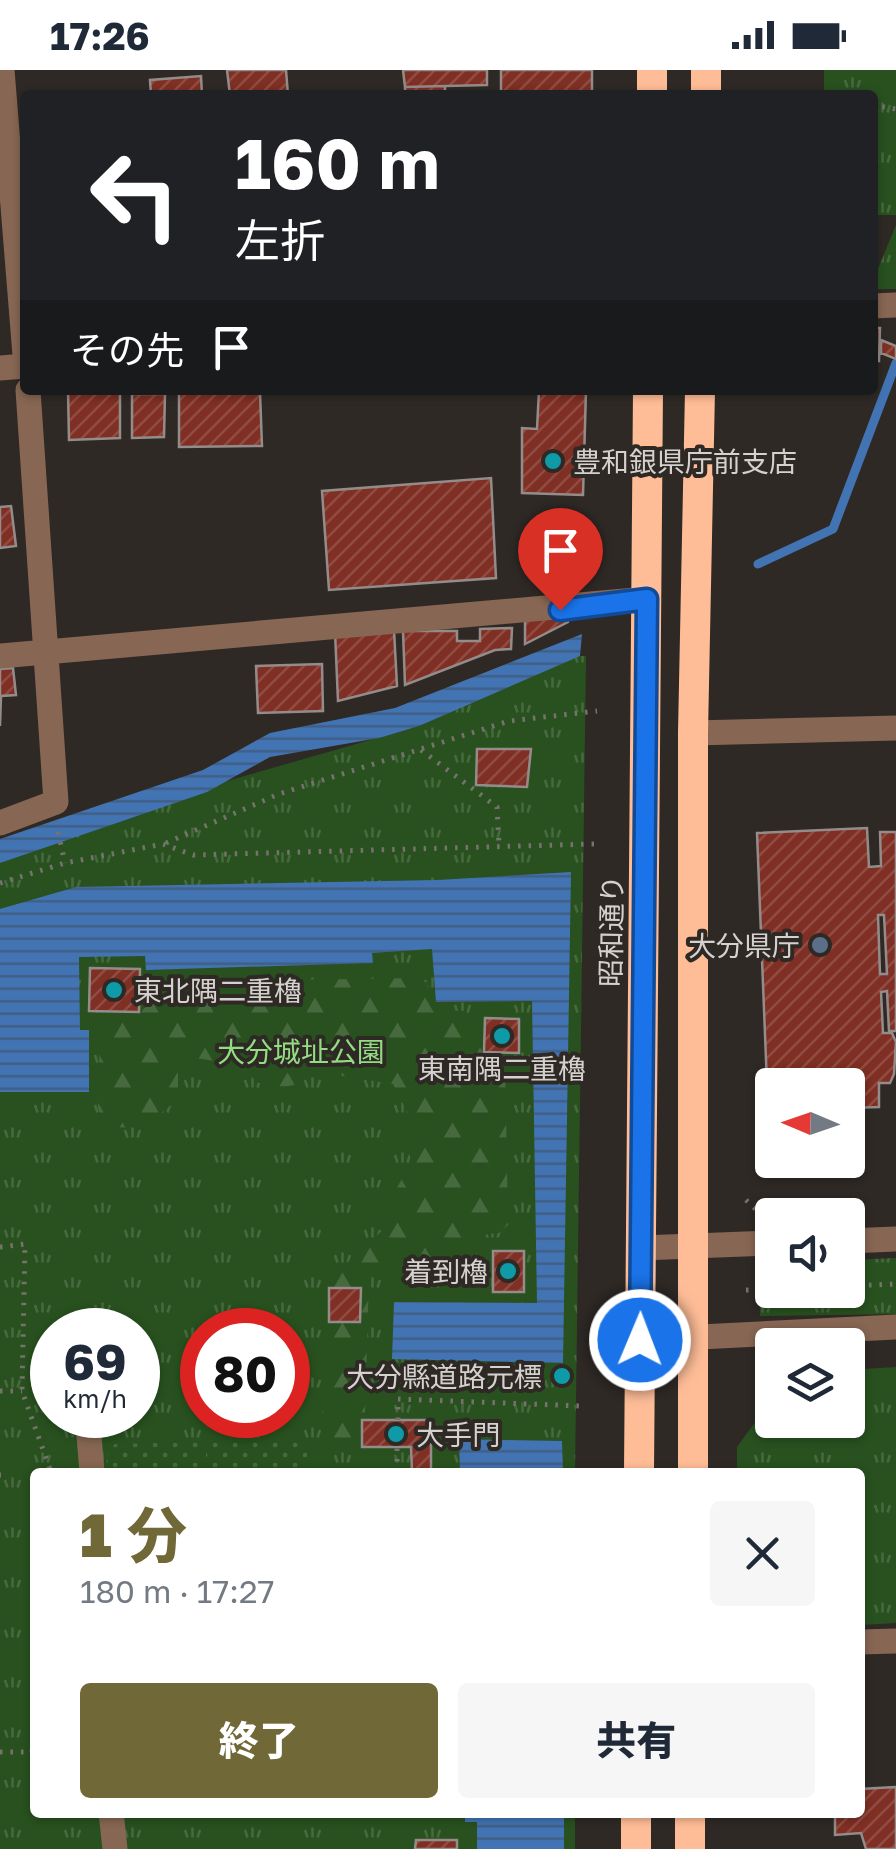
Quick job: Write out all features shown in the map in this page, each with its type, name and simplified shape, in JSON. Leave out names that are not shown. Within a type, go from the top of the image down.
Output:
[{"type":"highway","name":"昭和通り","points":[[639,1468],[648,395]]},
{"type":"highway","points":[[693,1468],[693,733],[700,395]]},
{"type":"highway","points":[[636,1818],[636,1849]]},
{"type":"highway","points":[[690,1818],[690,1849]]},
{"type":"street","points":[[2,70],[20,293]]},
{"type":"street","points":[[0,823],[56,802],[49,653],[28,395]]},
{"type":"street","points":[[0,656],[647,599]]},
{"type":"street","points":[[693,733],[896,728]]},
{"type":"street","points":[[865,1240],[896,1239]]},
{"type":"street","points":[[641,1248],[755,1244]]},
{"type":"street","points":[[640,1340],[896,1327]]},
{"type":"street","points":[[90,1438],[92,1468]]},
{"type":"street","points":[[865,1642],[896,1641]]},
{"type":"street","points":[[111,1818],[114,1849]]},
{"type":"path","points":[[0,883],[65,863],[164,844],[279,794],[509,721],[596,711]]},
{"type":"path","points":[[421,750],[497,806],[500,846]]},
{"type":"path","points":[[164,844],[192,855],[594,844]]},
{"type":"path","points":[[62,850],[65,863]]},
{"type":"path","points":[[0,1247],[25,1244],[22,1390],[50,1468]]},
{"type":"path","points":[[865,1285],[896,1284]]},
{"type":"path","points":[[746,1290],[755,1290]]},
{"type":"path","points":[[0,1391],[22,1390]]},
{"type":"path","points":[[398,1420],[398,1400],[582,1406]]},
{"type":"path","points":[[397,1447],[397,1468]]},
{"type":"path","points":[[0,1752],[30,1752]]},
{"type":"green space","points":[[824,70],[896,70],[896,215],[878,215],[878,90],[824,90]]},
{"type":"green space","points":[[896,225],[896,289],[878,289],[878,269]]},
{"type":"green space","name":"大分城址公園","points":[[573,656],[586,656],[575,1468],[30,1468],[30,1818],[575,1818],[575,1849],[0,1849],[0,846],[419,726]]},
{"type":"green space","points":[[415,978],[428,983],[427,999],[439,1010],[465,1011],[470,1038],[479,1048],[497,1048],[505,1060],[508,1225],[499,1233],[487,1234],[477,1245],[477,1263],[470,1270],[382,1271],[369,1277],[365,1412],[359,1417],[360,1438],[349,1449],[325,1444],[322,1432],[325,1283],[384,1229],[396,1189],[410,1166],[410,1117],[393,1084],[342,1076],[333,1054],[320,1055],[301,1081],[287,1086],[255,1082],[247,1066],[189,1057],[178,1064],[178,1099],[144,1123],[114,1127],[103,1123],[98,1108],[100,1030],[146,1007],[146,991],[157,982]]},
{"type":"green space","points":[[896,1258],[896,1314],[760,1316],[760,1308],[865,1308],[865,1259]]},
{"type":"green space","points":[[896,1367],[896,1623],[865,1625],[865,1468],[737,1468],[737,1447],[755,1422],[755,1438],[865,1438],[865,1369]]},
{"type":"green space","points":[[303,1438],[307,1441],[307,1459],[302,1468],[209,1468],[206,1448],[212,1441]]},
{"type":"green space","points":[[196,1442],[201,1446],[198,1468],[108,1468],[107,1451],[115,1444]]},
{"type":"water","points":[[582,634],[580,656],[419,726],[379,738],[270,757],[207,792],[0,863],[0,839],[203,770],[270,733],[395,708]]},
{"type":"water","points":[[571,872],[563,1363],[392,1359],[394,1302],[537,1303],[532,1001],[436,1002],[432,949],[372,953],[373,963],[146,970],[145,956],[79,957],[80,1030],[89,1030],[89,1092],[0,1092],[0,909],[76,887],[438,880]]},
{"type":"water","points":[[459,1439],[562,1441],[563,1468],[460,1468]]},
{"type":"water","points":[[465,1818],[564,1818],[564,1849],[477,1849],[477,1822],[465,1822]]},
{"type":"building","points":[[227,70],[286,70],[288,90],[229,90]]},
{"type":"building","points":[[403,70],[487,70],[487,85],[405,87]]},
{"type":"building","points":[[501,70],[592,70],[592,90],[501,90]]},
{"type":"building","points":[[201,76],[202,90],[151,90],[150,80]]},
{"type":"building","points":[[445,86],[445,90],[405,90]]},
{"type":"building","points":[[881,340],[896,346],[896,359],[881,353]]},
{"type":"building","points":[[68,395],[120,395],[120,438],[69,440]]},
{"type":"building","points":[[132,395],[165,395],[164,437],[132,438]]},
{"type":"building","points":[[179,395],[260,395],[262,446],[179,447]]},
{"type":"building","name":"豊和銀県庁前支店","points":[[539,395],[586,395],[583,495],[522,493],[522,428],[537,429]]},
{"type":"building","points":[[491,478],[496,578],[329,590],[322,491]]},
{"type":"building","points":[[11,506],[16,546],[0,548],[0,507]]},
{"type":"building","points":[[569,613],[568,622],[525,644],[525,618]]},
{"type":"building","points":[[512,628],[511,649],[495,650],[405,685],[403,631],[457,631],[457,641],[480,641],[480,629]]},
{"type":"building","points":[[394,630],[397,686],[338,701],[335,632]]},
{"type":"building","points":[[322,664],[323,711],[258,713],[256,666]]},
{"type":"building","points":[[13,668],[16,695],[1,696],[0,726],[0,669]]},
{"type":"building","points":[[477,749],[531,749],[527,787],[476,785]]},
{"type":"building","name":"大分県庁","points":[[867,828],[869,867],[881,866],[880,832],[896,832],[896,1031],[889,1031],[887,991],[881,992],[883,1033],[892,1033],[896,1042],[894,1074],[890,1083],[879,1083],[879,1107],[865,1107],[865,1068],[766,1068],[757,833]],"holes":[[[878,915],[884,915],[887,974],[880,974]]]},
{"type":"building","name":"東北隅二重櫓","points":[[90,968],[140,969],[139,1012],[89,1011]]},
{"type":"building","name":"東南隅二重櫓","points":[[485,1018],[519,1019],[519,1053],[484,1052]]},
{"type":"building","name":"着到櫓","points":[[493,1251],[524,1251],[524,1292],[493,1292]]},
{"type":"building","points":[[329,1288],[361,1288],[360,1322],[329,1322]]},
{"type":"building","name":"大手門","points":[[362,1420],[431,1420],[431,1468],[412,1468],[411,1447],[362,1447]]},
{"type":"building","points":[[896,1787],[896,1849],[866,1849],[861,1833],[835,1835],[835,1818],[865,1818],[865,1789]]},
{"type":"building","points":[[416,1840],[457,1840],[457,1849],[415,1849]]},
{"type":"waterway","points":[[758,564],[833,529],[896,363]]},
{"type":"place","name":"豊和銀県庁前支店","points":[[553,461]]},
{"type":"place","name":"大分県庁","points":[[820,945]]},
{"type":"place","name":"東北隅二重櫓","points":[[114,990]]},
{"type":"place","name":"東南隅二重櫓","points":[[502,1036]]},
{"type":"place","name":"着到櫓","points":[[508,1271]]},
{"type":"place","name":"大分縣道路元標","points":[[562,1376]]},
{"type":"place","name":"大手門","points":[[396,1434]]},
{"type":"route","points":[[560,610],[647,599],[640,1340]]}]
